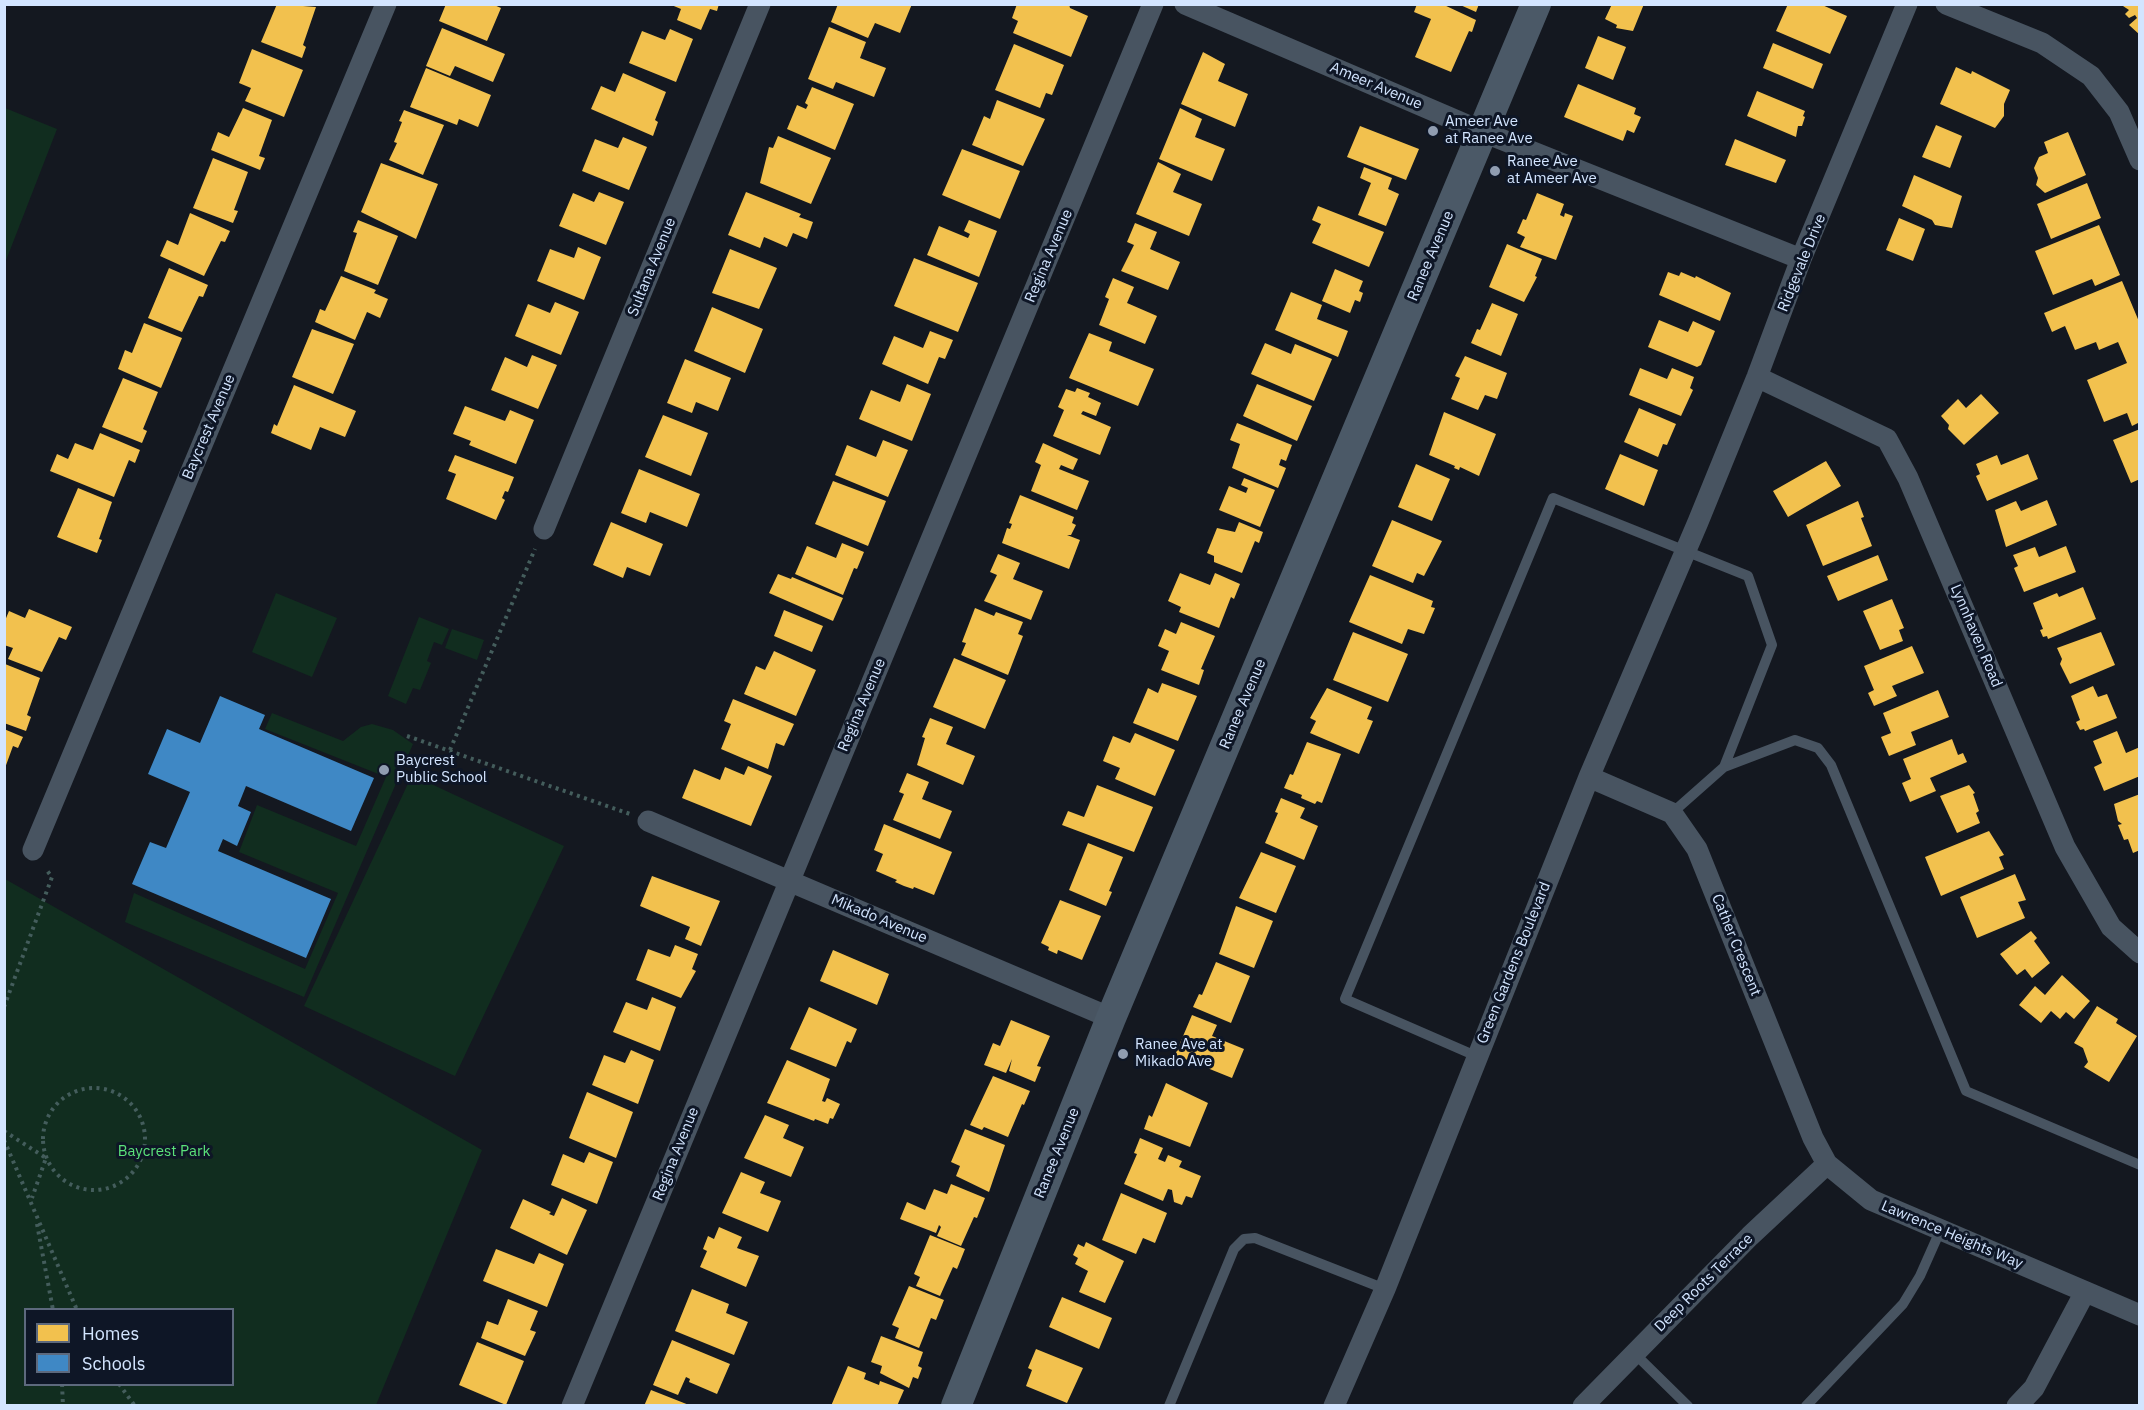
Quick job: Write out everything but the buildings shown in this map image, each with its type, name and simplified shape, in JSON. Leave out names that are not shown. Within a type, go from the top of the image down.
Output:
[{"type":"street","name":"Baycrest Avenue","points":[[33,850],[386,4]]},
{"type":"street","name":"Sultana Avenue","points":[[544,529],[760,4]]},
{"type":"street","name":"Regina Avenue","points":[[572,1406],[1153,4]]},
{"type":"street","name":"Ameer Avenue","points":[[1185,4],[1483,132],[1801,259]]},
{"type":"street","name":"Ranee Avenue","points":[[956,1406],[1111,1018],[1536,4]]},
{"type":"street","name":"Ridgevale Drive","points":[[1698,522],[1757,377],[1801,259],[1907,4]]},
{"type":"street","points":[[1946,4],[2042,43],[2091,76],[2119,112],[2139,160]]},
{"type":"street","name":"Lynnhaven Road","points":[[1757,377],[1887,439],[1908,478],[2065,847],[2111,927],[2139,953]]},
{"type":"street","name":"Green Gardens Boulevard","points":[[1334,1406],[1384,1289],[1589,777],[1698,522]]},
{"type":"street","points":[[1589,777],[1672,813]]},
{"type":"street","name":"Cather Crescent","points":[[1672,813],[1697,849],[1813,1138],[1827,1164]]},
{"type":"street","name":"Mikado Avenue","points":[[648,821],[1111,1018]]},
{"type":"street","name":"Lawrence Heights Way","points":[[1827,1164],[1871,1200],[2139,1315]]},
{"type":"street","name":"Deep Roots Terrace","points":[[1582,1406],[1750,1236],[1827,1164]]},
{"type":"street","points":[[2017,1406],[2034,1388],[2085,1292]]},
{"type":"lane","points":[[1476,1056],[1345,999],[1553,498],[1748,576],[1772,645],[1724,767]]},
{"type":"lane","points":[[1672,813],[1724,767],[1796,740],[1818,748],[1831,765],[1966,1091],[2139,1165]]},
{"type":"lane","points":[[1806,1406],[1903,1304],[1920,1276],[1940,1231]]},
{"type":"lane","points":[[1169,1406],[1234,1249],[1244,1239],[1255,1238],[1384,1289]]},
{"type":"lane","points":[[1635,1353],[1688,1406]]},
{"type":"path","points":[[450,750],[544,529]]},
{"type":"path","points":[[407,736],[648,821]]},
{"type":"path","points":[[4,1007],[52,877],[33,850]]},
{"type":"path","points":[[4,1131],[46,1158],[54,1172],[66,1182],[81,1189],[98,1190],[113,1186],[127,1178],[137,1165],[144,1150],[144,1134],[140,1118],[131,1105],[117,1094],[101,1089],[83,1089],[67,1096],[54,1108],[45,1123],[43,1140],[46,1158],[31,1200]]},
{"type":"path","points":[[4,1140],[31,1200],[36,1217],[53,1308]]},
{"type":"path","points":[[36,1217],[76,1308]]},
{"type":"path","points":[[62,1386],[63,1406]]},
{"type":"path","points":[[120,1386],[135,1406]]},
{"type":"green space","points":[[5,108],[57,129],[5,263]]},
{"type":"green space","points":[[276,593],[337,618],[312,677],[252,652]]},
{"type":"green space","points":[[419,617],[449,629],[442,645],[434,642],[427,661],[431,663],[420,690],[413,688],[406,704],[388,696]]},
{"type":"green space","points":[[452,629],[484,640],[477,660],[445,648]]},
{"type":"green space","points":[[272,713],[343,741],[361,727],[372,724],[393,730],[413,744],[304,997],[125,922],[134,893],[305,969],[338,893],[239,852],[257,805],[356,846],[386,777],[265,729]]},
{"type":"green space","points":[[412,775],[564,846],[455,1076],[304,1006]]},
{"type":"green space","name":"Baycrest Park","points":[[5,879],[482,1150],[376,1405],[5,1405]]},
{"type":"place","name":"Ameer Ave at Ranee Ave","points":[[1433,131]]},
{"type":"place","name":"Ranee Ave at Ameer Ave","points":[[1495,171]]},
{"type":"place","name":"Baycrest Public School","points":[[384,770]]},
{"type":"place","name":"Ranee Ave at Mikado Ave","points":[[1123,1054]]}]
